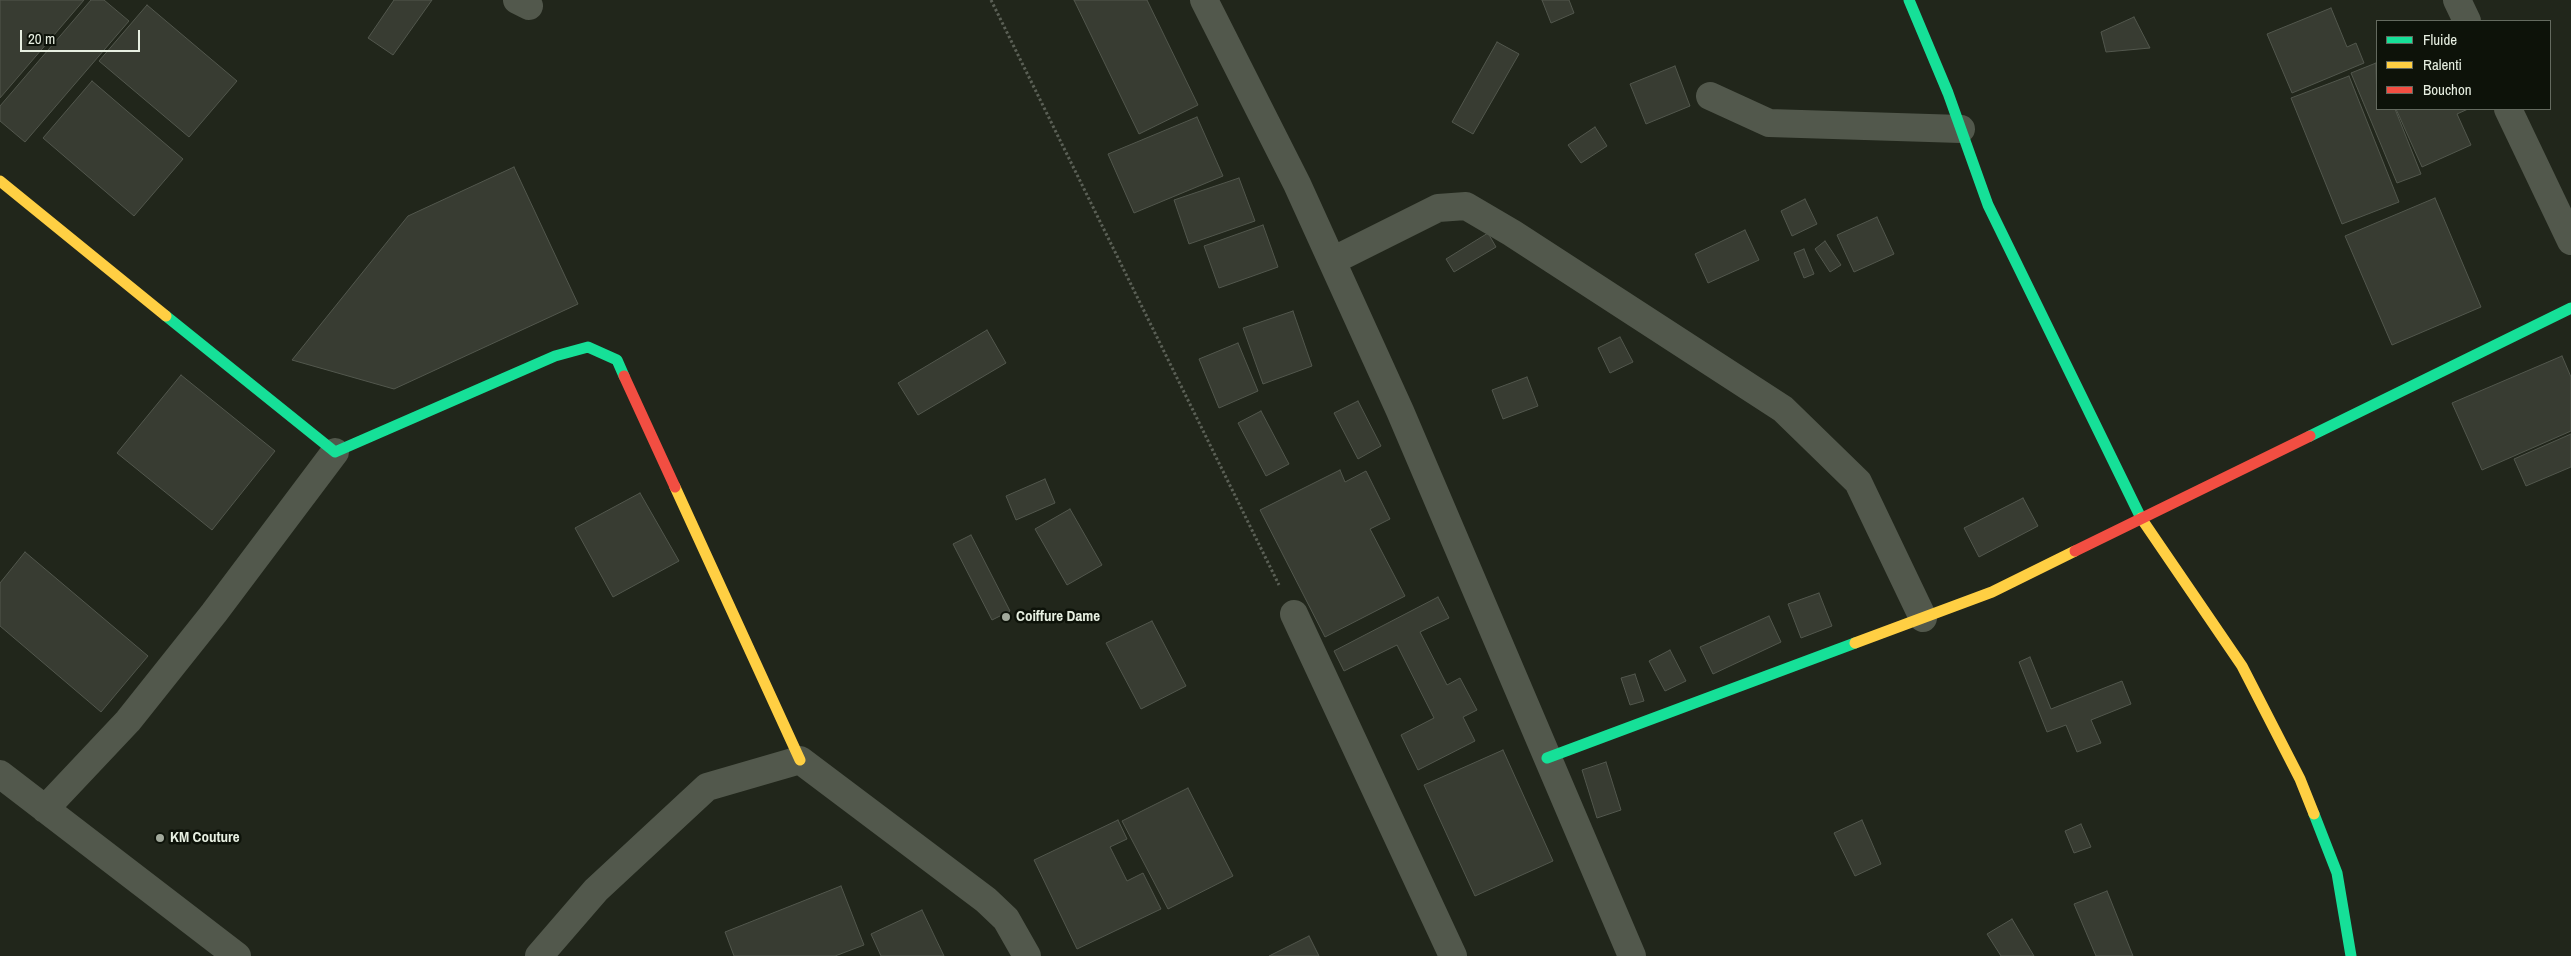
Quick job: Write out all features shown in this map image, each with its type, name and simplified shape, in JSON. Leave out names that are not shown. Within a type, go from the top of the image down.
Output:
[{"type":"street","points":[[1204,0],[1297,184],[1400,411],[1632,956]]},
{"type":"street","points":[[1909,0],[1961,129],[1988,205],[2141,518],[2242,666],[2300,779],[2337,873],[2351,956]]},
{"type":"street","points":[[2457,0],[2467,20]]},
{"type":"street","points":[[1710,96],[1769,123],[1961,129]]},
{"type":"street","points":[[2508,110],[2571,241]]},
{"type":"street","points":[[0,180],[335,452]]},
{"type":"street","points":[[1332,261],[1438,208],[1466,206],[1512,233],[1783,409],[1858,482],[1923,618]]},
{"type":"street","points":[[1547,758],[1992,592],[2571,308]]},
{"type":"street","points":[[45,809],[128,721],[214,613],[335,452],[555,356],[588,347],[617,360],[800,760],[986,900],[1006,919],[1027,956]]},
{"type":"street","points":[[1294,614],[1453,956]]},
{"type":"street","points":[[539,956],[596,890],[707,787],[800,760]]},
{"type":"street","points":[[0,774],[237,956]]},
{"type":"path","points":[[991,0],[1294,614]]},
{"type":"building","points":[[0,0],[84,0],[0,98]]},
{"type":"building","points":[[91,0],[104,0],[129,21],[25,142],[0,121],[0,106]]},
{"type":"building","points":[[394,0],[432,0],[393,55],[368,38]]},
{"type":"building","points":[[1074,0],[1147,0],[1198,105],[1139,134]]},
{"type":"building","points":[[1542,0],[1569,0],[1574,13],[1551,23]]},
{"type":"building","points":[[147,5],[237,81],[189,137],[99,61]]},
{"type":"building","points":[[2331,8],[2347,47],[2356,43],[2364,63],[2292,93],[2267,34]]},
{"type":"building","points":[[2134,17],[2150,48],[2106,52],[2101,32]]},
{"type":"building","points":[[1497,42],[1519,54],[1473,134],[1452,122]]},
{"type":"building","points":[[2376,63],[2376,110],[2395,110],[2421,174],[2397,183],[2351,73]]},
{"type":"building","points":[[1675,66],[1690,106],[1646,124],[1630,84]]},
{"type":"building","points":[[2349,76],[2399,202],[2342,224],[2291,98]]},
{"type":"building","points":[[92,81],[183,159],[134,216],[43,138]]},
{"type":"building","points":[[2396,110],[2466,110],[2457,114],[2471,145],[2422,167]]},
{"type":"building","points":[[1197,117],[1223,176],[1134,213],[1108,154]]},
{"type":"building","points":[[1595,127],[1607,146],[1581,163],[1568,145]]},
{"type":"building","points":[[514,167],[578,304],[394,389],[292,360],[408,216]]},
{"type":"building","points":[[1239,178],[1255,221],[1189,244],[1174,200]]},
{"type":"building","points":[[2435,198],[2481,307],[2392,345],[2345,236]]},
{"type":"building","points":[[1805,199],[1817,224],[1792,236],[1781,211]]},
{"type":"building","points":[[1877,217],[1894,254],[1854,272],[1837,235]]},
{"type":"building","points":[[1263,225],[1278,267],[1219,288],[1204,246]]},
{"type":"building","points":[[1745,230],[1759,260],[1708,283],[1695,254]]},
{"type":"building","points":[[1488,233],[1496,247],[1454,272],[1446,259]]},
{"type":"building","points":[[1825,241],[1841,265],[1830,272],[1815,249]]},
{"type":"building","points":[[1804,249],[1814,274],[1804,278],[1794,253]]},
{"type":"building","points":[[1293,311],[1312,366],[1263,384],[1243,328]]},
{"type":"building","points":[[987,330],[1006,363],[918,415],[898,383]]},
{"type":"building","points":[[1620,337],[1633,362],[1610,373],[1598,348]]},
{"type":"building","points":[[1238,343],[1258,391],[1219,408],[1199,359]]},
{"type":"building","points":[[2562,356],[2571,377],[2571,431],[2482,470],[2452,403]]},
{"type":"building","points":[[181,375],[275,451],[212,530],[117,453]]},
{"type":"building","points":[[1527,377],[1538,406],[1503,419],[1492,390]]},
{"type":"building","points":[[1358,401],[1381,446],[1358,459],[1334,413]]},
{"type":"building","points":[[1261,411],[1289,464],[1266,476],[1238,423]]},
{"type":"building","points":[[2571,434],[2571,467],[2526,486],[2514,459]]},
{"type":"building","points":[[1340,470],[1345,482],[1366,471],[1390,519],[1370,529],[1405,596],[1325,637],[1260,510]]},
{"type":"building","points":[[1045,479],[1055,503],[1016,520],[1006,496]]},
{"type":"building","points":[[640,493],[679,561],[613,597],[575,528]]},
{"type":"building","points":[[2023,498],[2038,526],[1979,557],[1964,528]]},
{"type":"building","points":[[1070,509],[1102,565],[1067,585],[1035,529]]},
{"type":"building","points":[[971,535],[1010,611],[992,620],[953,544]]},
{"type":"building","points":[[25,552],[148,656],[101,712],[0,626],[0,583]]},
{"type":"building","points":[[1819,593],[1832,626],[1801,638],[1788,604]]},
{"type":"building","points":[[1438,597],[1449,618],[1420,632],[1447,685],[1460,678],[1477,710],[1463,717],[1475,741],[1418,770],[1401,735],[1434,718],[1397,645],[1344,671],[1334,651]]},
{"type":"building","points":[[1769,616],[1781,642],[1713,674],[1700,647]]},
{"type":"building","points":[[1152,621],[1186,686],[1141,709],[1106,643]]},
{"type":"building","points":[[1670,650],[1686,681],[1665,691],[1649,661]]},
{"type":"building","points":[[2030,657],[2051,709],[2122,681],[2131,704],[2091,720],[2101,743],[2077,752],[2066,725],[2047,732],[2019,662]]},
{"type":"building","points":[[1635,674],[1644,701],[1630,705],[1621,678]]},
{"type":"building","points":[[1503,750],[1553,861],[1475,896],[1424,785]]},
{"type":"building","points":[[1606,762],[1621,810],[1597,818],[1582,770]]},
{"type":"building","points":[[1188,788],[1233,876],[1168,909],[1122,821]]},
{"type":"building","points":[[1118,820],[1127,839],[1110,847],[1127,881],[1143,873],[1161,909],[1077,949],[1034,860]]},
{"type":"building","points":[[1862,820],[1881,864],[1855,876],[1834,833]]},
{"type":"building","points":[[2081,824],[2091,847],[2074,853],[2065,831]]},
{"type":"building","points":[[841,886],[864,945],[835,956],[734,956],[725,932]]},
{"type":"building","points":[[2107,891],[2133,956],[2096,956],[2074,904]]},
{"type":"building","points":[[922,910],[944,956],[881,956],[871,934]]},
{"type":"building","points":[[2012,919],[2034,956],[2001,956],[1987,934]]},
{"type":"building","points":[[1309,936],[1319,956],[1269,956]]},
{"type":"traffic: fast","points":[[1909,0],[1948,93],[1988,205],[2141,518]]},
{"type":"traffic: fast","points":[[2310,436],[2571,308]]},
{"type":"traffic: fast","points":[[166,316],[335,452],[555,356],[588,347],[617,360],[624,376]]},
{"type":"traffic: fast","points":[[1547,758],[1855,643]]},
{"type":"traffic: fast","points":[[2314,814],[2337,873],[2351,956]]},
{"type":"traffic: slow","points":[[0,181],[166,316]]},
{"type":"traffic: slow","points":[[675,487],[800,760]]},
{"type":"traffic: slow","points":[[2141,518],[2242,666],[2300,779],[2314,814]]},
{"type":"traffic: slow","points":[[1855,643],[1992,592],[2075,551]]},
{"type":"traffic: jam","points":[[624,376],[675,487]]},
{"type":"traffic: jam","points":[[2075,551],[2310,436]]},
{"type":"place","name":"Coiffure Dame","points":[[1006,617]]},
{"type":"place","name":"KM Couture","points":[[160,838]]}]
